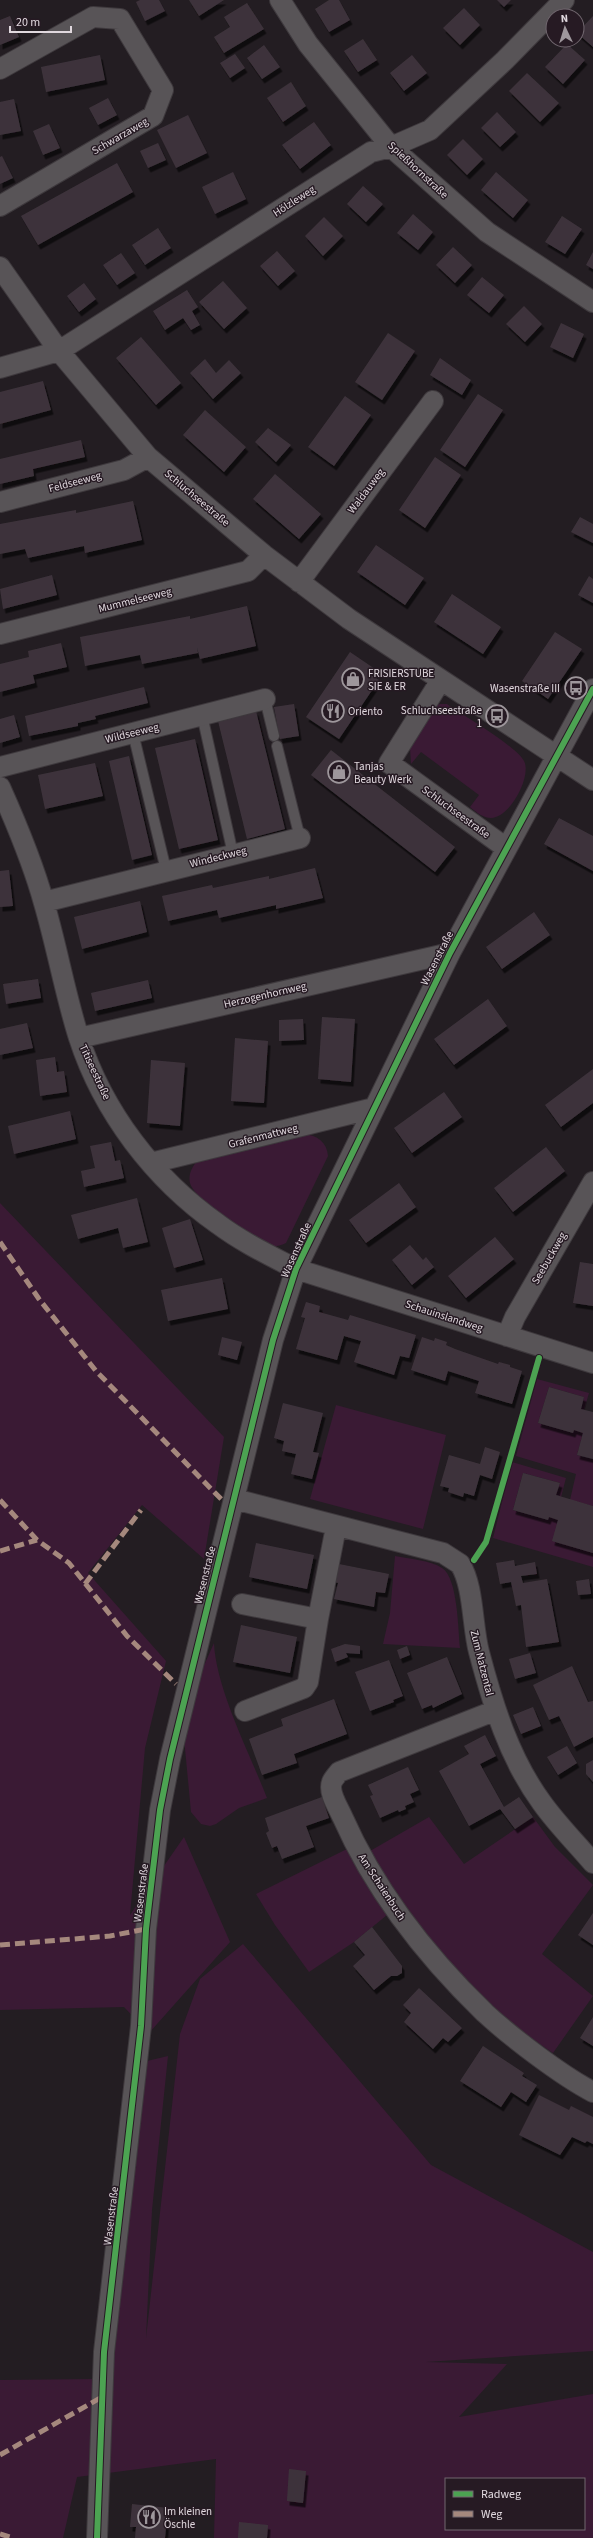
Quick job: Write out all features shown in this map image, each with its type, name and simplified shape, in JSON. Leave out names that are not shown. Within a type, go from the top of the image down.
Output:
[{"type":"street","name":"Spießhornstraße","points":[[280,0],[308,44],[391,146],[487,232],[593,302]]},
{"type":"street","name":"Hölzleweg","points":[[0,368],[59,351],[371,152],[391,146],[430,130],[505,60],[564,0]]},
{"type":"street","name":"Schwarzaweg","points":[[0,69],[93,17],[120,19],[163,90],[153,116],[0,206]]},
{"type":"street","name":"Schluchseestraße","points":[[0,267],[59,351],[148,457],[264,555],[349,619],[593,780]]},
{"type":"street","name":"Waldauweg","points":[[299,582],[433,401]]},
{"type":"street","name":"Feldseeweg","points":[[0,502],[124,470],[148,457]]},
{"type":"street","name":"Mummelseeweg","points":[[0,634],[248,571],[264,555]]},
{"type":"street","name":"Schluchseestraße","points":[[441,680],[389,763],[506,848]]},
{"type":"street","name":"Wasenstraße","points":[[97,2538],[104,2352],[132,2115],[141,2026],[146,1929],[160,1810],[170,1759],[273,1340],[296,1269],[450,952],[593,689]]},
{"type":"street","name":"Wildseeweg","points":[[0,767],[265,699]]},
{"type":"street","name":"Titiseestraße","points":[[2,795],[23,838],[44,902],[80,1038],[98,1084],[120,1122],[151,1163],[184,1196],[217,1224],[256,1249],[296,1269]]},
{"type":"street","name":"Windeckweg","points":[[44,902],[166,870],[300,838]]},
{"type":"street","name":"Herzogenhornweg","points":[[80,1038],[450,952]]},
{"type":"street","name":"Grafenmattweg","points":[[151,1163],[374,1108]]},
{"type":"street","name":"Seebuckweg","points":[[506,1336],[515,1317],[593,1182]]},
{"type":"street","name":"Schauinslandweg","points":[[296,1269],[593,1363]]},
{"type":"street","name":"Zum Natzental","points":[[234,1499],[336,1527],[443,1553],[460,1564],[467,1584],[475,1639],[494,1711],[514,1756],[541,1802],[593,1863]]},
{"type":"street","points":[[245,1711],[304,1688],[308,1682],[318,1619],[336,1527]]},
{"type":"street","points":[[242,1604],[318,1619]]},
{"type":"street","name":"Am Schaienbuch","points":[[494,1711],[339,1772],[332,1782],[332,1795],[352,1838],[393,1907],[434,1960],[486,2014],[536,2054],[593,2092]]},
{"type":"lane","name":"Windeckweg","points":[[265,699],[300,838]]},
{"type":"lane","points":[[202,715],[232,854]]},
{"type":"lane","points":[[133,733],[166,870]]},
{"type":"shaded area","points":[[447,704],[489,731],[511,747],[524,761],[526,768],[525,776],[518,795],[512,804],[498,816],[491,818],[485,817],[470,807],[479,795],[421,752],[411,764],[410,747],[435,706]]},
{"type":"shaded area","points":[[304,1134],[313,1136],[320,1140],[326,1147],[328,1156],[286,1243],[284,1244],[279,1246],[268,1246],[260,1243],[237,1229],[212,1209],[194,1190],[190,1183],[191,1171],[197,1161]]},
{"type":"shaded area","points":[[0,1203],[224,1437],[204,1559],[142,1505],[88,1573],[166,1661],[145,1748],[130,1915],[184,1837],[230,1942],[149,2033],[124,2007],[0,2010]]},
{"type":"shaded area","points":[[537,1379],[589,1393],[584,1410],[581,1409],[584,1397],[549,1387],[538,1423],[573,1433],[574,1430],[583,1433],[577,1455],[593,1459],[593,1506],[570,1500],[576,1474],[516,1456]]},
{"type":"shaded area","points":[[336,1405],[446,1435],[423,1529],[310,1499]]},
{"type":"shaded area","points":[[512,1462],[566,1478],[561,1497],[556,1495],[560,1483],[523,1473],[513,1510],[548,1520],[549,1517],[558,1520],[593,1553],[593,1567],[493,1538]]},
{"type":"shaded area","points":[[395,1556],[432,1563],[442,1568],[447,1574],[454,1593],[458,1617],[460,1648],[383,1644],[390,1613]]},
{"type":"shaded area","points":[[214,1643],[216,1661],[227,1701],[267,1798],[239,1808],[216,1824],[210,1826],[201,1824],[191,1812],[184,1738],[202,1670]]},
{"type":"shaded area","points":[[429,1817],[464,1864],[533,1817],[555,1847],[593,1885],[542,1954],[593,1996],[553,2053],[499,2012],[474,1988],[428,1936],[407,1908],[370,1851]]},
{"type":"shaded area","points":[[347,1849],[387,1915],[354,1942],[309,1972],[275,1925],[256,1894]]},
{"type":"shaded area","points":[[243,1944],[431,2165],[593,2252],[593,2351],[426,2362],[507,2364],[459,2417],[593,2394],[593,2538],[214,2538],[216,2459],[77,2477],[63,2538],[0,2538],[0,2380],[95,2379],[147,2061],[168,2056],[152,2210],[146,2338],[180,2034],[200,1979]]},
{"type":"building","points":[[140,0],[159,0],[165,11],[145,21],[136,2]]},
{"type":"building","points":[[189,0],[224,0],[199,16]]},
{"type":"building","points":[[329,0],[339,0],[350,20],[329,32],[315,9]]},
{"type":"building","points":[[497,0],[511,0],[504,7]]},
{"type":"building","points":[[247,3],[264,29],[224,53],[214,37],[230,27],[224,17]]},
{"type":"building","points":[[464,8],[480,25],[460,45],[443,28]]},
{"type":"building","points":[[10,16],[19,37],[0,45],[0,20]]},
{"type":"building","points":[[593,16],[593,47],[585,40],[585,24]]},
{"type":"building","points":[[363,39],[377,60],[358,72],[344,51]]},
{"type":"building","points":[[264,45],[280,67],[262,79],[247,58]]},
{"type":"building","points":[[563,48],[572,48],[585,60],[563,84],[545,67]]},
{"type":"building","points":[[235,54],[245,68],[230,78],[220,63]]},
{"type":"building","points":[[100,55],[105,80],[46,92],[41,67]]},
{"type":"building","points":[[412,55],[427,73],[404,91],[390,73]]},
{"type":"building","points":[[527,73],[559,103],[540,122],[509,91]]},
{"type":"building","points":[[291,82],[306,106],[283,122],[267,98]]},
{"type":"building","points":[[108,98],[117,115],[98,125],[89,108]]},
{"type":"building","points":[[14,99],[21,131],[0,135],[0,102]]},
{"type":"building","points":[[497,112],[516,132],[500,147],[481,128]]},
{"type":"building","points":[[188,115],[207,153],[176,168],[157,130]]},
{"type":"building","points":[[314,122],[331,145],[300,169],[282,145]]},
{"type":"building","points":[[49,124],[60,148],[43,155],[33,131]]},
{"type":"building","points":[[463,139],[483,159],[467,175],[447,155]]},
{"type":"building","points":[[158,143],[166,160],[148,168],[140,151]]},
{"type":"building","points":[[2,156],[13,178],[0,184],[0,157]]},
{"type":"building","points":[[117,163],[133,192],[38,245],[21,216]]},
{"type":"building","points":[[233,172],[246,199],[215,214],[202,187]]},
{"type":"building","points":[[496,172],[528,200],[513,218],[481,190]]},
{"type":"building","points":[[363,186],[383,204],[366,222],[347,204]]},
{"type":"building","points":[[413,214],[433,232],[418,250],[397,233]]},
{"type":"building","points":[[562,216],[582,229],[565,254],[545,242]]},
{"type":"building","points":[[324,217],[343,236],[323,256],[305,236]]},
{"type":"building","points":[[158,228],[171,248],[145,265],[132,245]]},
{"type":"building","points":[[453,247],[472,265],[455,283],[436,265]]},
{"type":"building","points":[[277,251],[295,271],[278,286],[260,266]]},
{"type":"building","points":[[593,252],[593,269],[586,265]]},
{"type":"building","points":[[121,253],[135,273],[117,285],[103,265]]},
{"type":"building","points":[[482,277],[504,295],[489,313],[467,295]]},
{"type":"building","points":[[223,281],[247,308],[224,329],[199,302]]},
{"type":"building","points":[[84,283],[96,299],[79,312],[67,296]]},
{"type":"building","points":[[187,290],[198,307],[192,311],[200,325],[191,330],[183,318],[165,330],[153,311]]},
{"type":"building","points":[[524,306],[542,324],[525,342],[506,324]]},
{"type":"building","points":[[561,323],[584,334],[573,358],[550,347]]},
{"type":"building","points":[[388,333],[415,351],[382,400],[355,382]]},
{"type":"building","points":[[141,337],[181,383],[156,405],[116,358]]},
{"type":"building","points":[[440,358],[471,380],[462,395],[430,375]]},
{"type":"building","points":[[205,359],[216,373],[229,360],[241,373],[213,399],[190,373]]},
{"type":"building","points":[[43,381],[51,410],[0,424],[0,392]]},
{"type":"building","points":[[478,394],[503,410],[465,467],[440,450]]},
{"type":"building","points":[[345,396],[371,415],[334,466],[308,447]]},
{"type":"building","points":[[205,410],[246,447],[224,472],[183,435]]},
{"type":"building","points":[[268,428],[291,445],[276,462],[255,442]]},
{"type":"building","points":[[81,440],[85,457],[33,469],[34,476],[0,484],[0,459]]},
{"type":"building","points":[[435,457],[461,475],[425,528],[399,510]]},
{"type":"building","points":[[275,474],[321,514],[299,539],[253,499]]},
{"type":"building","points":[[133,501],[142,540],[85,553],[84,546],[28,558],[25,549],[0,554],[0,524],[76,510],[76,513]]},
{"type":"building","points":[[580,517],[593,524],[593,543],[571,532]]},
{"type":"building","points":[[376,545],[424,578],[405,605],[357,572]]},
{"type":"building","points":[[52,575],[57,595],[3,609],[0,589]]},
{"type":"building","points":[[589,576],[593,579],[593,603],[578,595]]},
{"type":"building","points":[[452,594],[501,627],[483,654],[434,622]]},
{"type":"building","points":[[247,606],[256,646],[200,659],[197,647],[198,653],[142,664],[140,655],[85,666],[80,637],[190,616],[190,619]]},
{"type":"building","points":[[555,632],[582,649],[548,699],[522,681]]},
{"type":"building","points":[[61,643],[67,667],[33,675],[35,683],[0,692],[0,664],[29,657],[28,651]]},
{"type":"building","points":[[350,652],[375,669],[371,675],[379,680],[339,739],[306,717]]},
{"type":"building","points":[[144,687],[148,703],[95,716],[96,719],[78,723],[78,726],[29,736],[25,716]]},
{"type":"building","points":[[294,704],[299,736],[280,739],[274,707]]},
{"type":"building","points":[[256,711],[285,829],[247,839],[218,721]]},
{"type":"building","points":[[14,715],[20,737],[0,743],[0,719]]},
{"type":"building","points":[[195,739],[218,840],[179,849],[155,748]]},
{"type":"building","points":[[331,750],[455,847],[435,872],[311,775]]},
{"type":"building","points":[[129,756],[152,855],[132,860],[109,761]]},
{"type":"building","points":[[95,763],[103,796],[45,809],[38,775]]},
{"type":"building","points":[[559,818],[593,836],[593,871],[544,844]]},
{"type":"building","points":[[315,868],[323,898],[276,909],[276,905],[219,918],[217,910],[168,921],[162,896],[212,885],[213,888],[269,876],[269,879]]},
{"type":"building","points":[[9,870],[13,906],[0,907],[0,871]]},
{"type":"building","points":[[140,901],[147,932],[82,949],[74,917]]},
{"type":"building","points":[[534,912],[550,935],[502,969],[486,947]]},
{"type":"building","points":[[38,979],[41,998],[6,1004],[3,984]]},
{"type":"building","points":[[148,980],[152,998],[95,1011],[91,993]]},
{"type":"building","points":[[488,999],[507,1026],[454,1065],[434,1039]]},
{"type":"building","points":[[322,1017],[355,1019],[351,1082],[318,1079]]},
{"type":"building","points":[[303,1019],[304,1040],[279,1041],[279,1020]]},
{"type":"building","points":[[27,1023],[33,1048],[0,1055],[0,1029]]},
{"type":"building","points":[[235,1038],[268,1041],[264,1103],[231,1101]]},
{"type":"building","points":[[55,1057],[57,1072],[64,1071],[67,1092],[40,1096],[36,1060]]},
{"type":"building","points":[[151,1060],[185,1063],[180,1126],[147,1123]]},
{"type":"building","points":[[593,1069],[593,1103],[561,1127],[545,1105]]},
{"type":"building","points":[[444,1092],[462,1117],[412,1153],[394,1128]]},
{"type":"building","points":[[70,1111],[76,1139],[14,1154],[8,1126]]},
{"type":"building","points":[[111,1142],[115,1161],[120,1160],[124,1178],[84,1187],[81,1171],[95,1168],[90,1146]]},
{"type":"building","points":[[546,1147],[565,1171],[513,1212],[494,1188]]},
{"type":"building","points":[[399,1183],[416,1207],[366,1243],[349,1220]]},
{"type":"building","points":[[137,1198],[148,1242],[123,1248],[118,1228],[78,1239],[71,1215]]},
{"type":"building","points":[[190,1219],[203,1260],[174,1268],[162,1228]]},
{"type":"building","points":[[495,1237],[514,1259],[466,1298],[448,1276]]},
{"type":"building","points":[[410,1245],[423,1260],[426,1257],[434,1267],[412,1285],[392,1260]]},
{"type":"building","points":[[580,1262],[593,1264],[593,1306],[573,1303]]},
{"type":"building","points":[[222,1278],[228,1309],[168,1321],[161,1290]]},
{"type":"building","points":[[306,1302],[320,1306],[319,1312],[348,1320],[350,1315],[416,1335],[409,1358],[400,1356],[394,1375],[354,1362],[361,1341],[344,1336],[337,1360],[296,1349],[305,1318],[301,1317]]},
{"type":"building","points":[[222,1337],[242,1342],[237,1360],[218,1355]]},
{"type":"building","points":[[422,1337],[434,1341],[435,1338],[447,1342],[446,1345],[455,1349],[498,1364],[499,1362],[510,1365],[510,1367],[522,1371],[512,1404],[475,1393],[479,1381],[448,1371],[445,1381],[411,1370]]},
{"type":"building","points":[[549,1387],[584,1397],[581,1409],[593,1412],[593,1459],[577,1455],[583,1433],[574,1430],[573,1433],[538,1423]]},
{"type":"building","points":[[283,1403],[323,1413],[313,1452],[319,1453],[312,1479],[291,1474],[296,1454],[282,1451],[284,1441],[274,1438]]},
{"type":"building","points":[[485,1447],[500,1452],[492,1479],[480,1475],[474,1496],[464,1493],[463,1497],[448,1492],[449,1488],[440,1486],[449,1455],[480,1464]]},
{"type":"building","points":[[523,1473],[560,1483],[556,1495],[593,1506],[593,1553],[552,1541],[558,1520],[549,1517],[548,1520],[513,1510]]},
{"type":"building","points":[[256,1543],[314,1555],[307,1589],[249,1577]]},
{"type":"building","points":[[514,1560],[515,1566],[535,1562],[537,1574],[521,1576],[523,1583],[547,1579],[559,1642],[526,1647],[521,1605],[516,1606],[511,1582],[500,1584],[496,1563]]},
{"type":"building","points":[[334,1563],[389,1574],[385,1593],[376,1592],[374,1607],[334,1599],[338,1583],[330,1581]]},
{"type":"building","points":[[589,1579],[591,1594],[578,1595],[576,1581]]},
{"type":"building","points":[[241,1625],[297,1637],[290,1673],[233,1662]]},
{"type":"building","points":[[345,1644],[360,1646],[360,1654],[346,1653],[348,1657],[335,1662],[331,1649]]},
{"type":"building","points":[[407,1646],[410,1655],[400,1659],[397,1650]]},
{"type":"building","points":[[530,1653],[536,1673],[515,1679],[509,1659]]},
{"type":"building","points":[[447,1657],[462,1694],[433,1708],[432,1705],[422,1709],[407,1673]]},
{"type":"building","points":[[389,1660],[403,1696],[393,1700],[394,1702],[370,1711],[355,1672]]},
{"type":"building","points":[[572,1666],[588,1702],[593,1701],[593,1737],[574,1747],[559,1716],[549,1720],[533,1685]]},
{"type":"building","points":[[334,1699],[347,1734],[294,1754],[297,1763],[262,1775],[249,1739],[283,1726],[281,1719]]},
{"type":"building","points":[[533,1707],[541,1726],[521,1734],[513,1715]]},
{"type":"building","points":[[485,1735],[496,1756],[480,1764],[504,1807],[519,1797],[533,1817],[515,1829],[500,1809],[469,1826],[439,1771],[469,1754],[464,1746]]},
{"type":"building","points":[[567,1746],[577,1763],[558,1775],[547,1757]]},
{"type":"building","points":[[593,1760],[593,1782],[586,1774],[586,1764]]},
{"type":"building","points":[[408,1767],[419,1790],[410,1794],[414,1802],[405,1806],[406,1809],[399,1812],[398,1810],[380,1818],[370,1796],[373,1795],[368,1785]]},
{"type":"building","points":[[322,1797],[329,1818],[306,1826],[314,1847],[282,1859],[277,1846],[272,1848],[266,1833],[269,1831],[265,1818]]},
{"type":"building","points":[[593,1913],[593,1945],[578,1935]]},
{"type":"building","points":[[372,1927],[402,1966],[402,1973],[397,1976],[391,1976],[374,1990],[353,1966],[365,1955],[354,1942]]},
{"type":"building","points":[[419,1988],[462,2028],[448,2042],[443,2038],[433,2049],[404,2022],[411,2013],[403,2005]]},
{"type":"building","points":[[593,2017],[593,2046],[580,2038]]},
{"type":"building","points":[[483,2046],[524,2073],[522,2076],[537,2085],[526,2102],[511,2092],[501,2107],[460,2081]]},
{"type":"building","points":[[539,2095],[569,2110],[571,2106],[593,2117],[593,2144],[587,2141],[585,2143],[572,2137],[560,2155],[519,2135]]},
{"type":"building","points":[[289,2469],[306,2471],[303,2503],[287,2501]]},
{"type":"building","name":"Im kleinen Öschle","points":[[132,2504],[168,2508],[165,2538],[135,2538],[136,2527],[130,2527]]},
{"type":"building","points":[[239,2522],[268,2525],[267,2538],[238,2538]]},
{"type":"marked path","points":[[0,1242],[39,1299],[96,1371],[223,1501]]},
{"type":"marked path","points":[[0,1500],[37,1540],[69,1563],[127,1636],[176,1684]]},
{"type":"marked path","points":[[85,1584],[141,1510]]},
{"type":"marked path","points":[[0,1551],[37,1540]]},
{"type":"marked path","points":[[0,1945],[110,1936],[146,1929]]},
{"type":"marked path","points":[[0,2455],[102,2397]]},
{"type":"marked path","points":[[0,2534],[13,2538]]},
{"type":"cycle path","points":[[97,2538],[104,2352],[141,2026],[146,1929],[160,1810],[170,1759],[273,1340],[296,1269],[450,953],[593,689]]},
{"type":"cycle path","points":[[474,1560],[486,1542],[539,1358]]},
{"type":"place","name":"FRISIERSTUBE SIE & ER","points":[[353,679]]},
{"type":"place","name":"Wasenstraße III","points":[[576,688]]},
{"type":"place","name":"Oriento","points":[[333,711]]},
{"type":"place","name":"Schluchseestraße 1","points":[[497,716]]},
{"type":"place","name":"Tanjas Beauty Werk","points":[[339,772]]},
{"type":"place","name":"Im kleinen Öschle","points":[[149,2517]]}]
